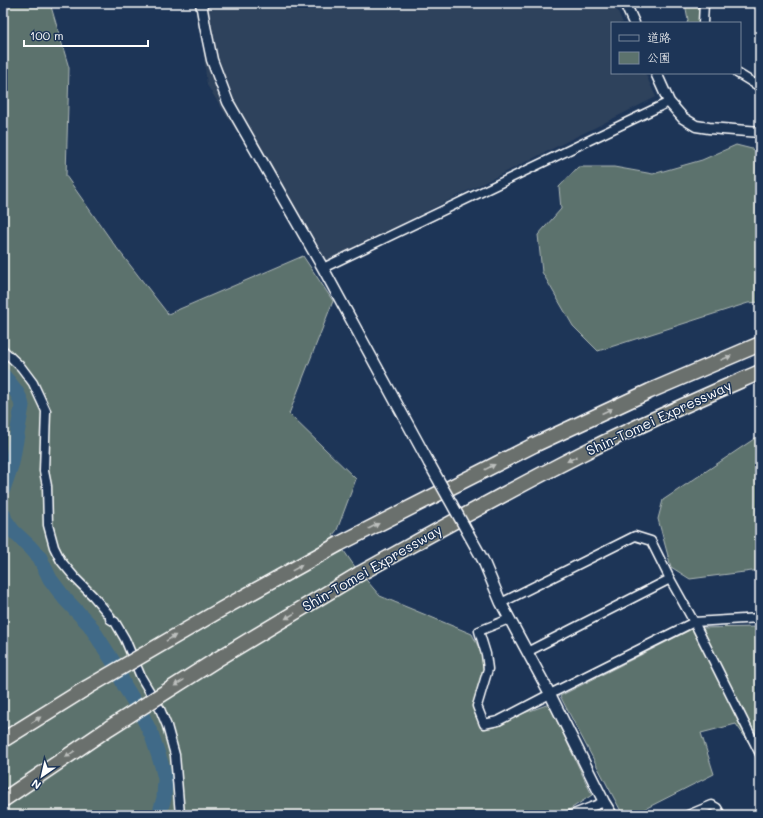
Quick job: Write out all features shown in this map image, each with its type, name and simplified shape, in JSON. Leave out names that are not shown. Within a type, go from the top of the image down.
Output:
[{"type":"highway","name":"Shin-Tomei Expressway","points":[[3,740],[88,687],[222,609],[339,544],[534,445],[650,390],[760,344]]},
{"type":"highway","name":"Shin-Tomei Expressway","points":[[3,800],[109,728],[203,668],[359,574],[477,508],[589,450],[760,372]]},
{"type":"street","points":[[201,3],[212,60],[228,102],[323,268],[483,560],[509,619],[550,694],[612,815]]},
{"type":"street","points":[[625,3],[634,22]]},
{"type":"street","points":[[703,22],[704,3]]},
{"type":"street","points":[[656,74],[669,102],[683,118],[696,126],[760,132]]},
{"type":"street","points":[[739,74],[760,87]]},
{"type":"street","points":[[323,268],[669,102]]},
{"type":"street","points":[[3,350],[21,367],[33,383],[46,411],[44,471],[47,486],[48,525],[54,547],[61,561],[93,596],[114,622],[125,639],[141,677],[160,709],[176,755],[180,815]]},
{"type":"street","points":[[501,603],[635,536],[651,541],[694,622],[760,754]]},
{"type":"street","points":[[527,652],[670,579]]},
{"type":"street","points":[[509,619],[478,631],[486,654],[488,669],[477,706],[484,724],[498,721],[694,622],[760,618]]},
{"type":"street","points":[[571,815],[604,802]]},
{"type":"street","points":[[688,815],[712,805],[717,808],[720,815]]},
{"type":"shaded area","points":[[198,3],[614,3],[623,22],[611,22],[611,74],[645,74],[656,97],[321,264],[207,85]]},
{"type":"green space","points":[[3,3],[50,3],[69,68],[66,176],[113,243],[168,314],[303,256],[333,301],[289,414],[356,479],[337,530],[333,535],[355,567],[380,596],[472,634],[490,670],[477,706],[486,727],[549,704],[592,795],[561,815],[3,815]]},
{"type":"green space","points":[[685,3],[700,3],[700,22],[687,22]]},
{"type":"green space","points":[[736,145],[760,151],[760,302],[748,303],[598,351],[573,326],[542,272],[538,235],[561,209],[559,187],[578,167],[614,167],[653,174],[702,160]]},
{"type":"green space","points":[[760,435],[760,570],[690,579],[671,567],[658,519],[663,500]]},
{"type":"green space","points":[[760,627],[760,759],[736,724],[701,733],[714,774],[633,815],[623,815],[560,696],[694,628]]},
{"type":"waterway","points":[[3,375],[17,393],[22,406],[12,463],[3,489]]},
{"type":"waterway","points":[[3,513],[5,520],[13,531],[40,558],[50,579],[65,599],[89,624],[116,666],[124,685],[140,711],[152,736],[165,779],[164,798],[159,815]]}]
